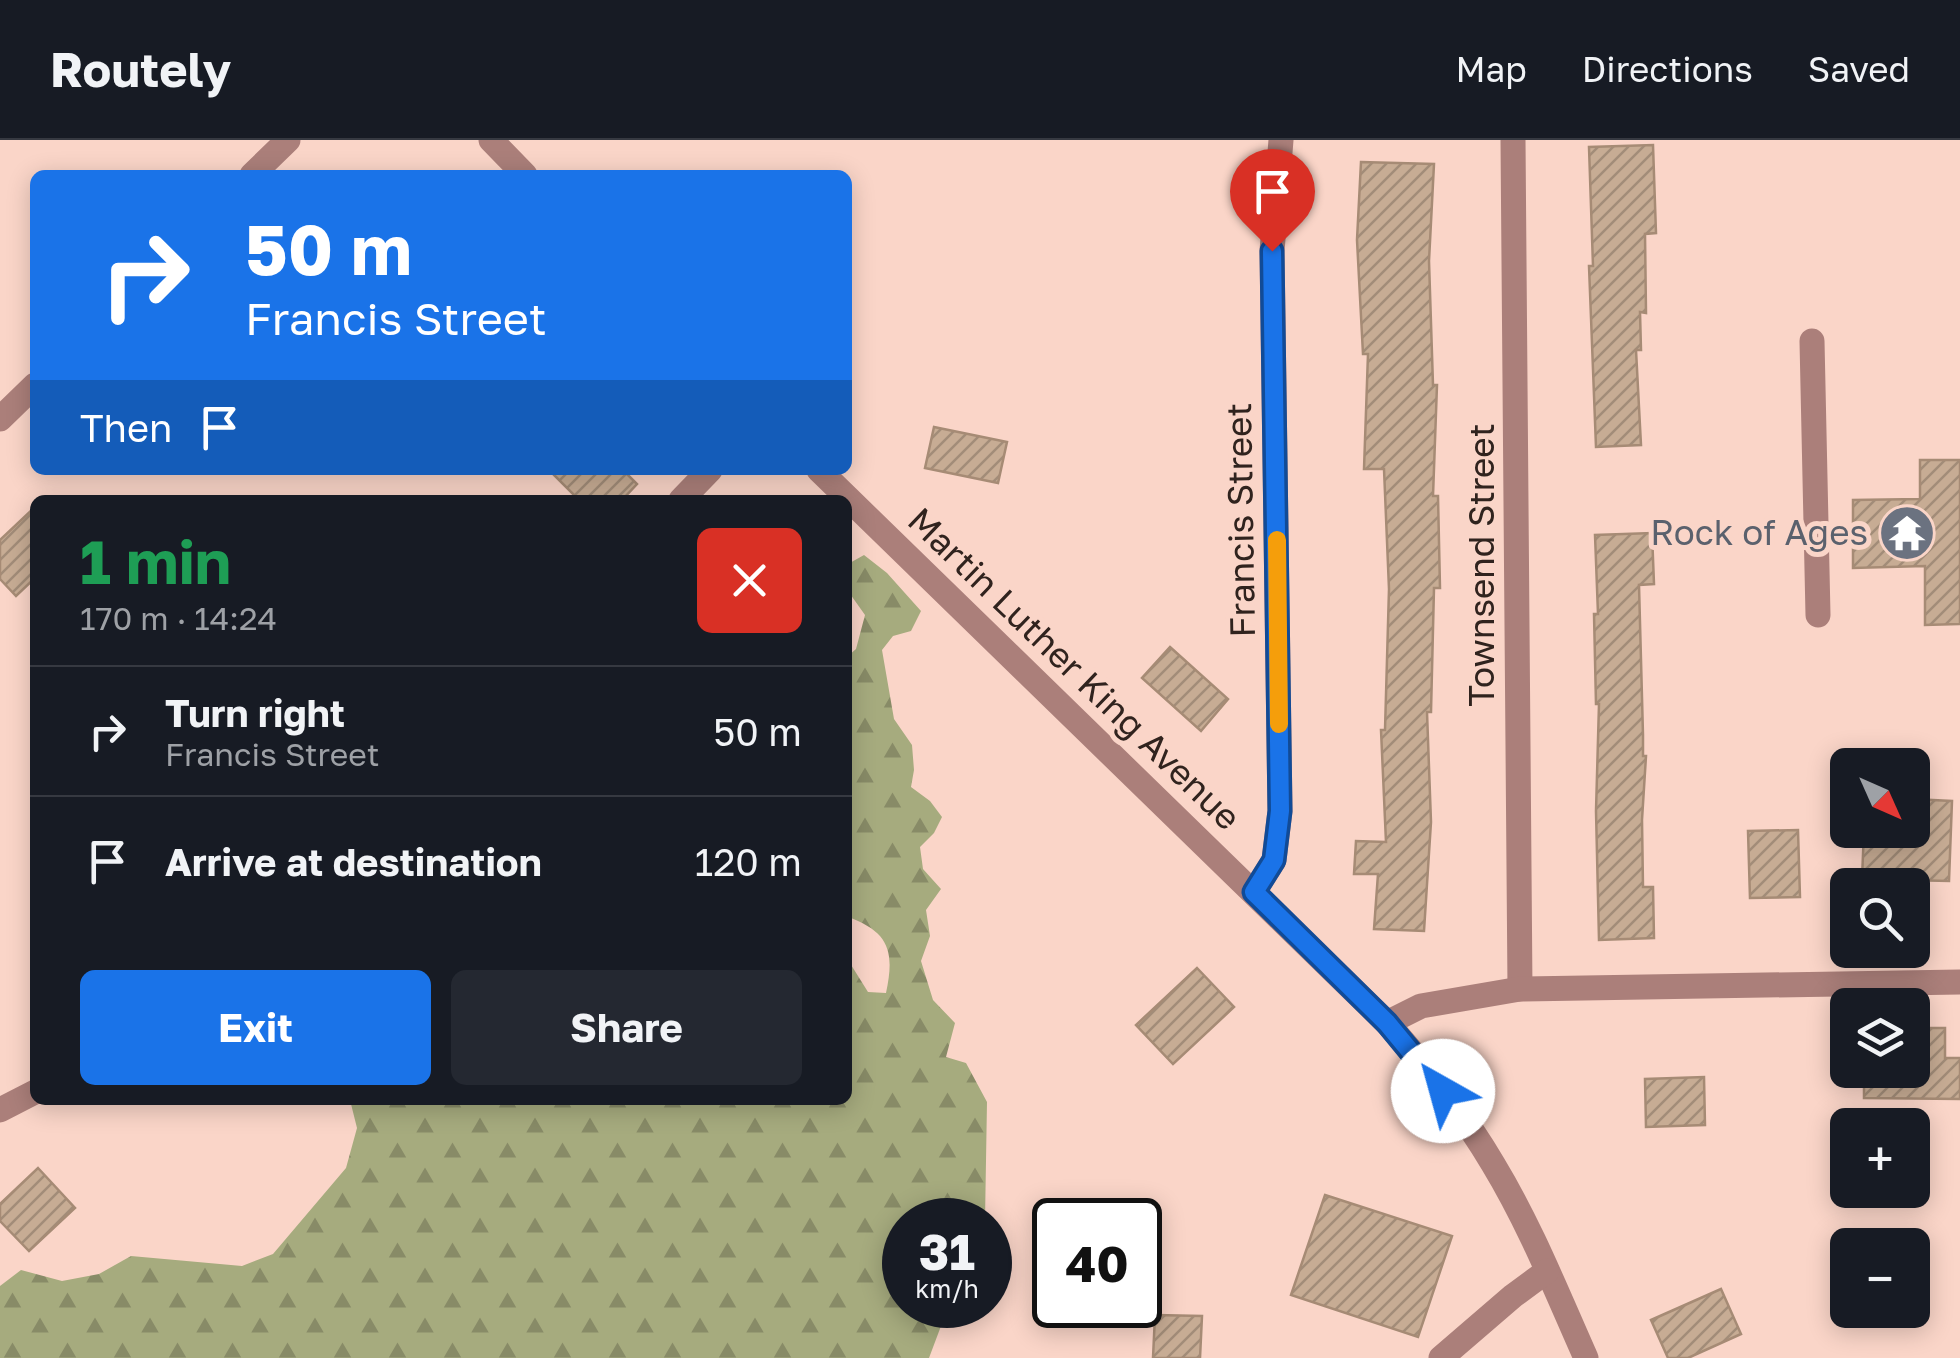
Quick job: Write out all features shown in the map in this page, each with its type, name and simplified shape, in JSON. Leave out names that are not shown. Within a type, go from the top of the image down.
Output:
[{"type":"street","points":[[257,170],[288,140]]},
{"type":"street","name":"Francis Street","points":[[1254,892],[1274,860],[1280,811],[1272,251],[1281,140]]},
{"type":"street","name":"Townsend Street","points":[[1513,140],[1520,989]]},
{"type":"street","points":[[500,143],[521,170]]},
{"type":"street","points":[[1812,342],[1818,615]]},
{"type":"street","points":[[0,419],[30,390]]},
{"type":"street","points":[[686,495],[705,475]]},
{"type":"street","name":"Martin Luther King Avenue","points":[[823,475],[844,495]]},
{"type":"street","name":"Martin Luther King Avenue","points":[[852,503],[1254,892],[1387,1023],[1422,1063],[1494,1165],[1586,1358]]},
{"type":"street","points":[[1387,1023],[1421,1006],[1520,989],[1960,982]]},
{"type":"street","points":[[0,1110],[30,1095]]},
{"type":"street","points":[[1441,1358],[1547,1272]]},
{"type":"green space","points":[[864,555],[887,573],[921,611],[911,631],[893,636],[882,650],[894,719],[912,745],[911,787],[930,801],[942,817],[934,833],[920,847],[923,869],[941,889],[926,910],[930,936],[921,961],[933,1000],[955,1023],[946,1057],[966,1063],[987,1102],[985,1198],[882,1198],[882,1328],[940,1328],[929,1358],[0,1358],[0,1286],[21,1270],[62,1281],[99,1274],[131,1256],[242,1266],[273,1254],[346,1168],[357,1128],[351,1105],[852,1105],[852,966],[868,992],[886,993],[890,966],[886,945],[880,937],[852,919],[852,652],[865,615],[852,597],[852,562]]},
{"type":"building","points":[[1653,145],[1656,233],[1645,234],[1646,313],[1640,312],[1641,350],[1636,350],[1641,445],[1596,447],[1589,147]]},
{"type":"building","points":[[1361,162],[1434,164],[1429,261],[1433,385],[1437,385],[1433,496],[1438,496],[1440,588],[1434,588],[1431,712],[1427,712],[1431,822],[1424,931],[1374,929],[1378,874],[1354,874],[1356,841],[1386,842],[1381,730],[1385,730],[1389,589],[1384,469],[1364,469],[1368,354],[1363,354],[1357,240]]},
{"type":"building","points":[[934,427],[1007,442],[998,483],[925,468]]},
{"type":"building","name":"Rock of Ages","points":[[1920,460],[1960,460],[1960,624],[1925,625],[1925,566],[1853,568],[1853,500],[1920,499]]},
{"type":"building","points":[[554,475],[628,475],[637,484],[627,495],[574,495]]},
{"type":"building","points":[[30,512],[30,583],[16,596],[0,579],[0,540]]},
{"type":"building","points":[[1652,533],[1654,584],[1639,585],[1646,756],[1643,887],[1653,887],[1654,938],[1599,940],[1595,535]]},
{"type":"building","points":[[1170,647],[1228,699],[1201,731],[1142,678]]},
{"type":"building","points":[[1930,800],[1952,801],[1949,881],[1930,881],[1930,868],[1862,868],[1863,848],[1930,848]]},
{"type":"building","points":[[1798,830],[1800,897],[1750,898],[1748,831]]},
{"type":"building","points":[[1197,968],[1234,1007],[1173,1064],[1136,1025]]},
{"type":"building","points":[[1930,1028],[1945,1028],[1945,1058],[1960,1058],[1960,1099],[1864,1098],[1864,1088],[1930,1088]]},
{"type":"building","points":[[1704,1077],[1705,1125],[1646,1127],[1645,1079]]},
{"type":"building","points":[[38,1168],[75,1208],[29,1251],[0,1221],[0,1204]]},
{"type":"building","points":[[1325,1195],[1452,1236],[1418,1337],[1291,1295]]},
{"type":"building","points":[[1721,1289],[1741,1334],[1688,1358],[1668,1358],[1651,1320]]},
{"type":"building","points":[[1162,1315],[1202,1316],[1200,1358],[1153,1358],[1154,1328],[1162,1328]]},
{"type":"slow traffic","points":[[1277,540],[1279,724]]},
{"type":"place","name":"Rock of Ages","points":[[1907,533]]},
{"type":"route","points":[[1272,251],[1280,811],[1274,860],[1254,892],[1387,1023],[1443,1091]]}]
